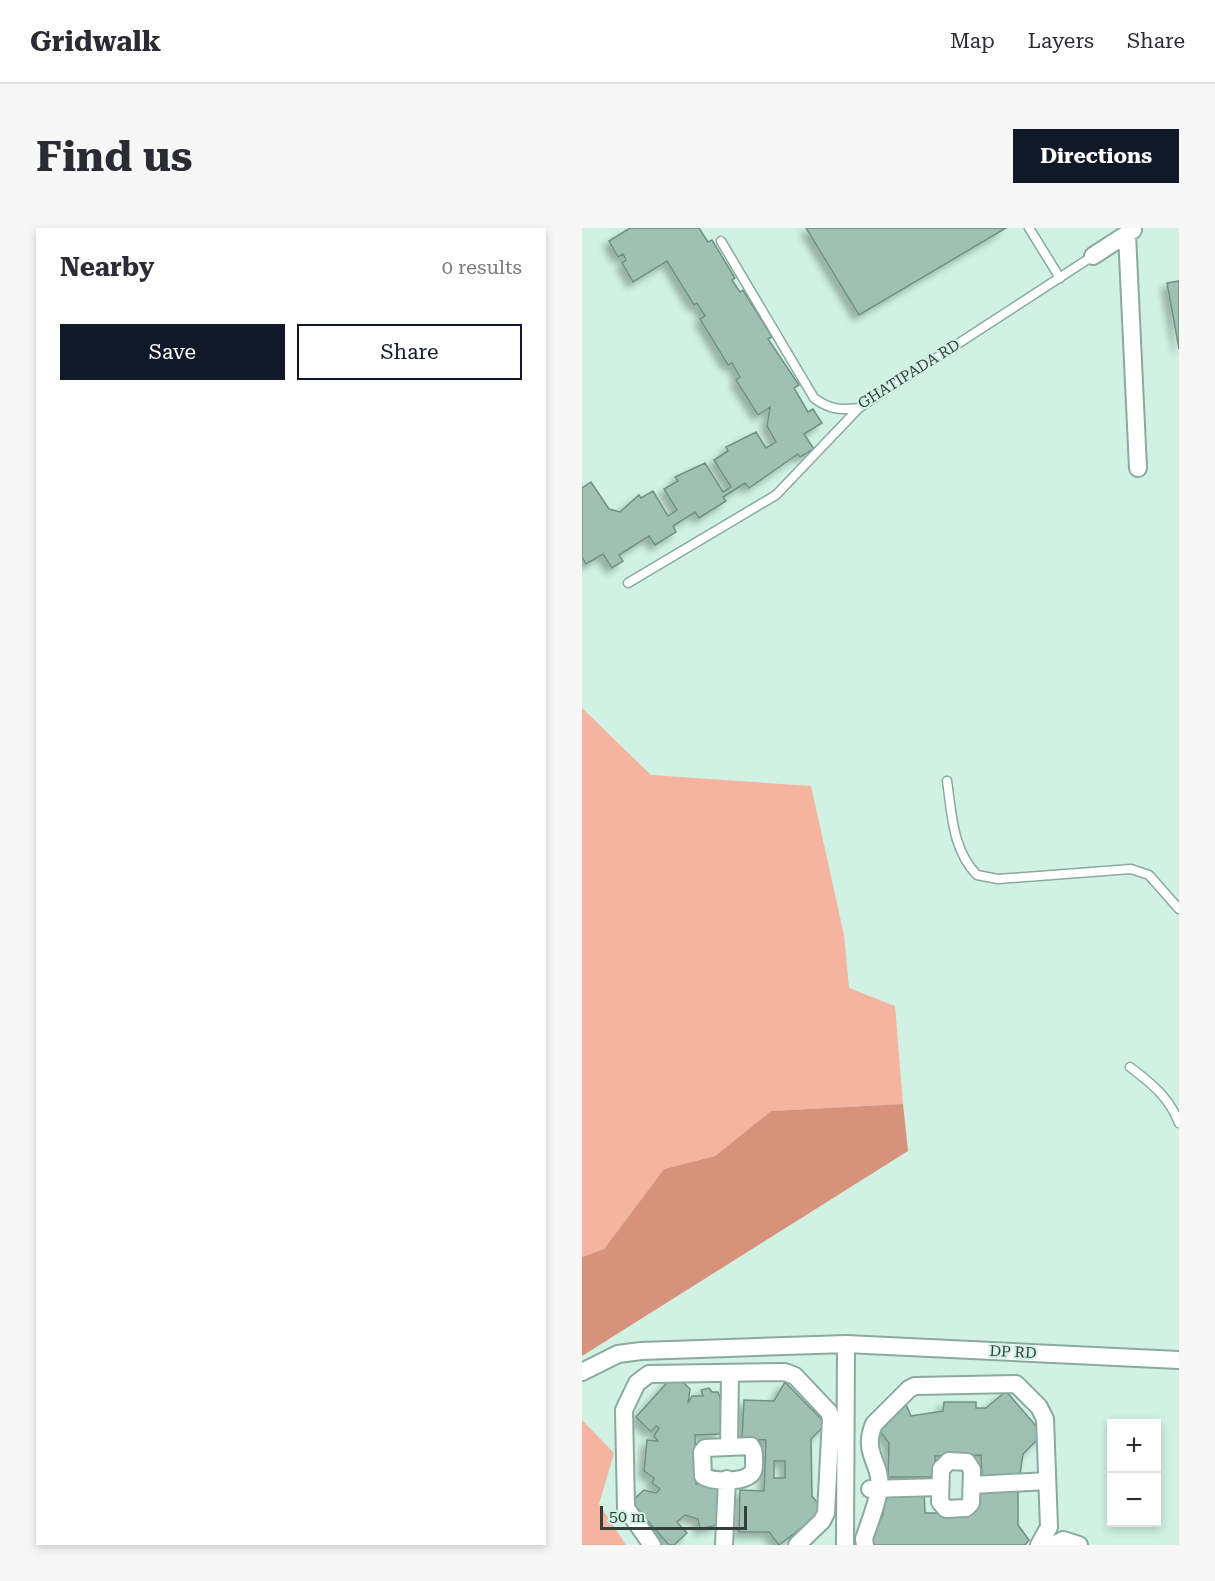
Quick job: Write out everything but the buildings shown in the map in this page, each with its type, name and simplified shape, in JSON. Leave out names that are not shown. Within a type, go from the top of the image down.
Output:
[{"type":"street","points":[[1093,256],[1132,231]]},
{"type":"street","points":[[1132,231],[1138,468]]},
{"type":"street","points":[[845,1545],[846,1344]]},
{"type":"street","name":"DP RD","points":[[582,1372],[618,1354],[641,1351],[846,1344],[1179,1360]]},
{"type":"street","points":[[729,1446],[730,1373]]},
{"type":"street","points":[[652,1545],[626,1508],[626,1403],[637,1383],[649,1374],[730,1373],[789,1373],[829,1412],[831,1419],[826,1513],[822,1521],[797,1545]]},
{"type":"street","points":[[865,1545],[864,1539],[874,1489],[879,1475],[870,1451],[871,1431],[874,1424],[909,1389],[915,1386],[1016,1384],[1022,1388],[1045,1419],[1049,1527],[1039,1545]]},
{"type":"street","points":[[709,1446],[729,1446],[751,1446],[754,1450],[754,1468],[742,1479],[708,1479],[702,1476],[702,1452],[709,1446]]},
{"type":"street","points":[[949,1461],[970,1465],[972,1485],[971,1503],[966,1508],[946,1509],[942,1506],[941,1469],[949,1461]]},
{"type":"street","points":[[724,1545],[727,1479]]},
{"type":"street","points":[[972,1485],[1047,1481]]},
{"type":"street","points":[[874,1489],[940,1487]]},
{"type":"street","points":[[1054,1545],[1063,1539],[1079,1545]]},
{"type":"lane","points":[[1029,228],[1060,278]]},
{"type":"lane","name":"GHATIPADA RD","points":[[721,241],[814,398],[826,408],[837,410],[859,408],[1093,256]]},
{"type":"lane","points":[[628,583],[776,495],[859,408]]},
{"type":"lane","points":[[948,781],[956,839],[961,853],[977,874],[998,879],[1131,869],[1149,875],[1179,909]]},
{"type":"lane","points":[[1130,1067],[1159,1089],[1175,1111],[1179,1123]]},
{"type":"shaded area","points":[[582,708],[651,775],[811,786],[844,935],[849,988],[895,1006],[903,1104],[771,1111],[715,1156],[664,1169],[604,1249],[582,1257]]},
{"type":"shaded area","points":[[903,1104],[908,1151],[582,1356],[582,1257],[604,1249],[664,1169],[715,1156],[771,1111]]},
{"type":"shaded area","points":[[582,1420],[614,1453],[599,1504],[626,1545],[582,1545]]}]
